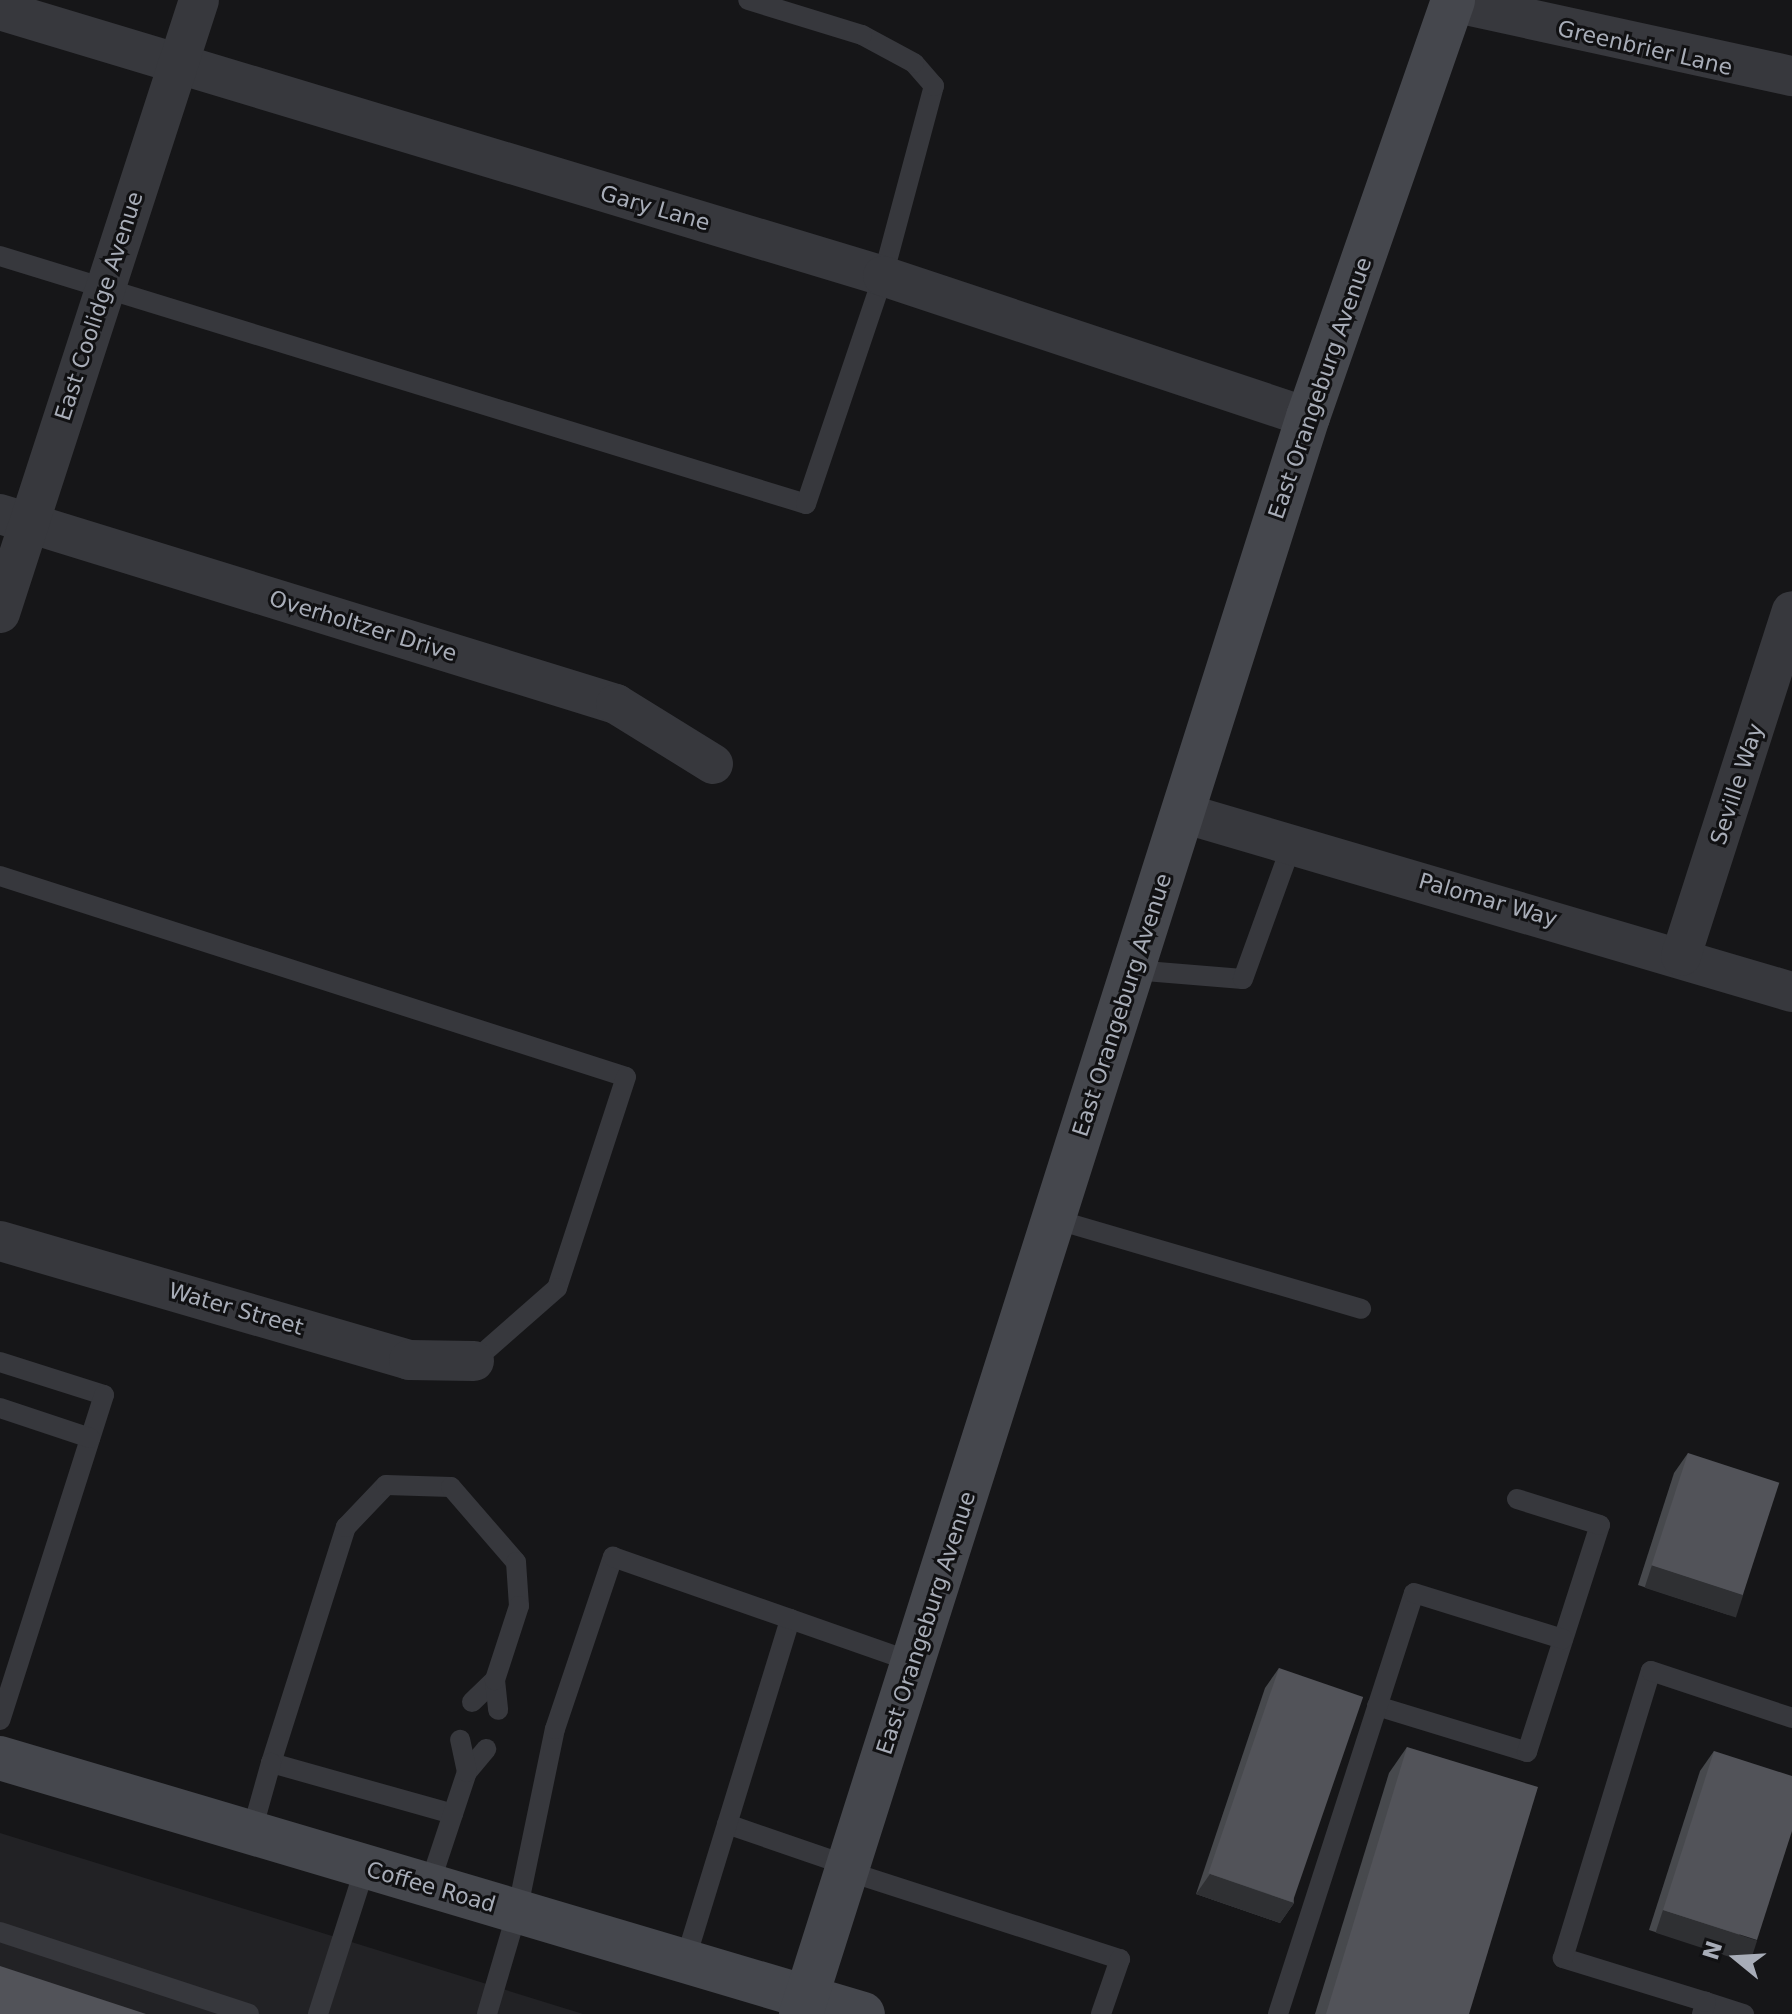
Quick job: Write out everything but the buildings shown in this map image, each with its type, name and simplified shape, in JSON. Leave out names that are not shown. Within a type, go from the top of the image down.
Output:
[{"type":"street","name":"East Coolidge Avenue","points":[[0,613],[14,519],[104,289],[199,0]]},
{"type":"street","name":"Greenbrier Lane","points":[[1452,1],[1792,76]]},
{"type":"street","name":"East Orangeburg Avenue","points":[[804,2005],[1308,417],[1452,1]]},
{"type":"street","name":"Gary Lane","points":[[0,10],[177,67],[883,276],[1308,417]]},
{"type":"street","name":"Overholtzer Drive","points":[[14,519],[616,704],[713,764]]},
{"type":"street","name":"Seville Way","points":[[1681,956],[1792,611]]},
{"type":"street","name":"Palomar Way","points":[[1183,813],[1681,956],[1792,992]]},
{"type":"street","name":"Water Street","points":[[0,1241],[409,1360],[474,1361]]},
{"type":"street","name":"Coffee Road","points":[[0,1758],[685,1961],[804,2005],[863,2014]]},
{"type":"lane","points":[[0,256],[806,504],[883,276],[934,86],[914,63],[862,35],[748,0]]},
{"type":"lane","points":[[1133,970],[1243,979],[1292,844]]},
{"type":"lane","points":[[0,876],[626,1077],[557,1288],[474,1361]]},
{"type":"lane","points":[[1054,1219],[1361,1309]]},
{"type":"lane","points":[[0,1362],[104,1395],[0,1720]]},
{"type":"lane","points":[[0,1408],[90,1438]]},
{"type":"lane","points":[[251,1834],[346,1527],[386,1485],[451,1487],[516,1562],[519,1606],[495,1680],[498,1710]]},
{"type":"lane","points":[[1377,1706],[1527,1752],[1600,1525],[1517,1499]]},
{"type":"lane","points":[[487,2014],[517,1912],[555,1729],[613,1557],[913,1662]]},
{"type":"lane","points":[[1278,2014],[1414,1593],[1563,1639]]},
{"type":"lane","points":[[685,1961],[790,1619]]},
{"type":"lane","points":[[1744,2014],[1704,2008],[1563,1958],[1651,1671],[1792,1718]]},
{"type":"lane","points":[[472,1702],[495,1680]]},
{"type":"lane","points":[[460,1740],[467,1772]]},
{"type":"lane","points":[[429,1886],[467,1772],[486,1749]]},
{"type":"lane","points":[[271,1763],[453,1814]]},
{"type":"lane","points":[[727,1824],[1120,1959],[1101,2014]]},
{"type":"lane","points":[[318,2014],[365,1868]]},
{"type":"lane","points":[[0,1932],[249,2014]]},
{"type":"shaded area","points":[[0,1833],[583,2014],[0,2014]]}]
